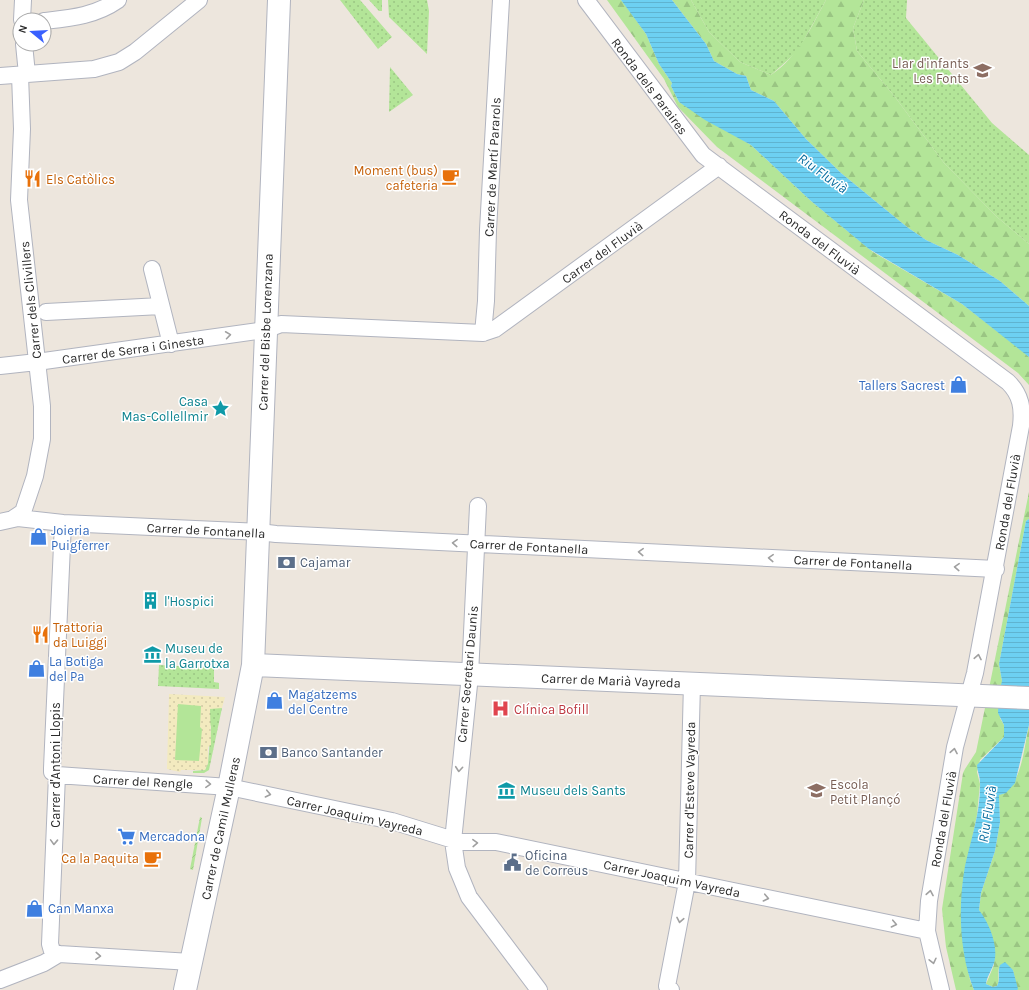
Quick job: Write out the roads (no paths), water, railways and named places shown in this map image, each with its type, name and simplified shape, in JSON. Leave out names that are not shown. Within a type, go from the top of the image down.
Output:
[{"type":"main road","name":"Carrer del Bisbe Lorenzana","points":[[253,665],[279,0]]},
{"type":"main road","name":"Carrer de Marià Vayreda","points":[[253,665],[470,675],[692,682],[1029,698]]},
{"type":"main road","name":"Carrer de Camil Mulleras","points":[[185,990],[229,787],[253,665]]},
{"type":"street","points":[[22,12],[23,0]]},
{"type":"street","points":[[52,20],[86,16],[99,11],[118,0]]},
{"type":"street","points":[[0,76],[26,71],[94,69],[119,62],[135,52],[199,0]]},
{"type":"street","name":"Carrer de Martí Pararols","points":[[483,333],[486,301],[488,230],[501,0]]},
{"type":"street","name":"Ronda dels Paraires","points":[[586,0],[697,148],[719,166]]},
{"type":"street","name":"Carrer dels Clivillers","points":[[7,520],[21,515],[25,508],[35,476],[42,439],[42,406],[36,358],[37,313],[19,200],[26,71],[25,52]]},
{"type":"street","name":"Carrer del Fluvià","points":[[483,333],[495,329],[719,166]]},
{"type":"street","name":"Ronda del Fluvià","points":[[719,166],[1008,382],[1017,392],[1022,414],[996,569],[979,696],[955,747],[929,901],[927,931],[940,990]]},
{"type":"street","points":[[152,269],[171,344]]},
{"type":"street","points":[[37,313],[161,306]]},
{"type":"street","name":"Carrer de Serra i Ginesta","points":[[0,366],[36,358],[171,344],[265,330],[281,324],[483,333]]},
{"type":"street","name":"Carrer Secretari Daunis","points":[[478,506],[470,675],[453,840],[457,868],[469,898],[539,990]]},
{"type":"street","name":"Carrer de Fontanella","points":[[7,520],[996,569]]},
{"type":"street","name":"Carrer d'Antoni Llopis","points":[[58,523],[52,768],[52,772],[57,775],[50,944],[52,951],[59,954]]},
{"type":"street","name":"Carrer d'Esteve Vayreda","points":[[671,990],[667,986],[687,882],[692,682]]},
{"type":"street","name":"Carrer del Rengle","points":[[57,775],[95,779],[229,787]]},
{"type":"street","name":"Carrer Joaquim Vayreda","points":[[229,787],[392,821],[453,840],[468,843],[496,842],[927,931]]},
{"type":"street","points":[[0,980],[44,963],[59,954],[191,962]]},
{"type":"water","name":"Riu Fluvià","points":[[621,0],[672,0],[706,44],[714,61],[737,74],[746,76],[751,90],[774,101],[806,139],[841,173],[907,227],[926,240],[958,255],[1000,281],[1029,306],[1029,357],[962,304],[869,249],[811,201],[751,145],[705,120],[679,102],[671,86],[672,83],[659,64],[646,34]]},
{"type":"water","name":"Riu Fluvià","points":[[1029,519],[1029,725],[1015,783],[1006,793],[999,795],[1000,822],[995,851],[981,893],[979,910],[992,935],[995,949],[994,963],[987,978],[986,984],[993,987],[997,986],[999,981],[1000,965],[1005,962],[1013,970],[1018,989],[974,990],[965,960],[961,929],[961,897],[965,866],[979,804],[980,782],[977,765],[1004,737],[1004,725],[998,713],[999,692],[1002,681],[999,664],[1026,521]]},
{"type":"place","name":"Llar d'infants Les Fonts","points":[[982,70]]},
{"type":"place","name":"Moment (bus) cafeteria","points":[[451,177]]},
{"type":"place","name":"Els Catòlics","points":[[33,179]]},
{"type":"place","name":"Tallers Sacrest","points":[[958,385]]},
{"type":"place","name":"Casa Mas-Collellmir","points":[[221,408]]},
{"type":"place","name":"Joieria Puigferrer","points":[[38,537]]},
{"type":"place","name":"Cajamar","points":[[287,562]]},
{"type":"place","name":"l'Hospici","points":[[151,601]]},
{"type":"place","name":"Trattoria da Luiggi","points":[[40,634]]},
{"type":"place","name":"Museu de la Garrotxa","points":[[152,655]]},
{"type":"place","name":"La Botiga del Pa","points":[[36,668]]},
{"type":"place","name":"Magatzems del Centre","points":[[275,701]]},
{"type":"place","name":"Clínica Bofill","points":[[501,709]]},
{"type":"place","name":"Banco Santander","points":[[268,752]]},
{"type":"place","name":"Museu dels Sants","points":[[507,790]]},
{"type":"place","name":"Escola Petit Plançó","points":[[817,791]]},
{"type":"place","name":"Mercadona","points":[[126,836]]},
{"type":"place","name":"Ca la Paquita","points":[[152,858]]},
{"type":"place","name":"Oficina de Correus","points":[[512,862]]},
{"type":"place","name":"Can Manxa","points":[[35,908]]}]
